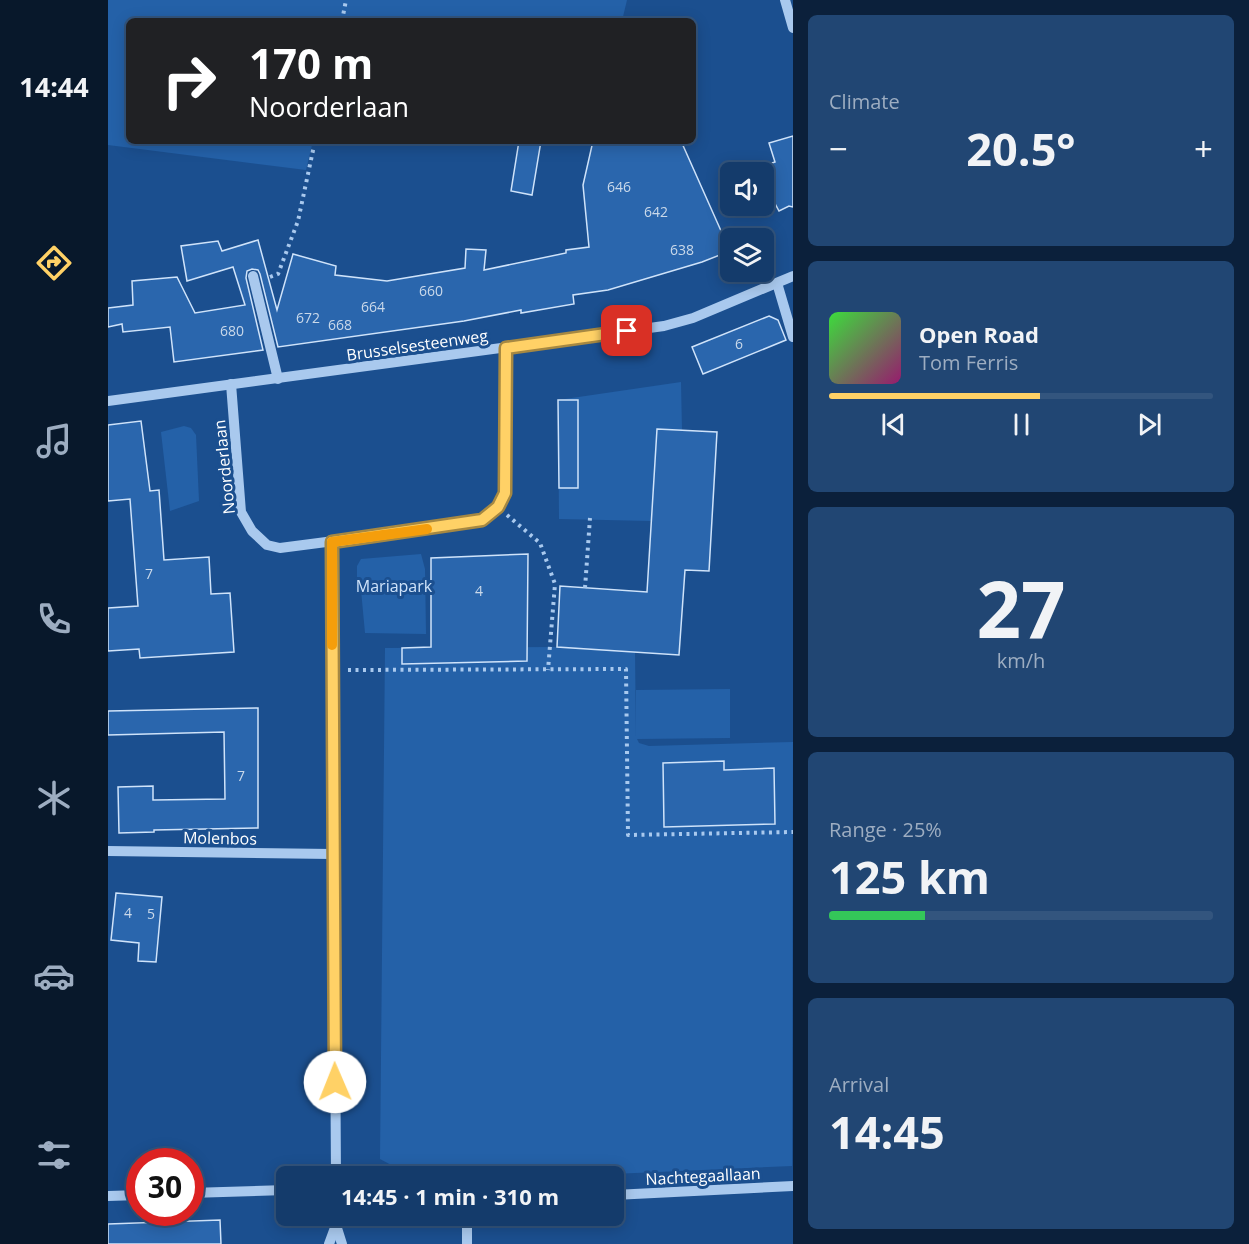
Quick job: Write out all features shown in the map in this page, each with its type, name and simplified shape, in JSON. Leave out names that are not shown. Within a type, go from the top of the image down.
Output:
[{"type":"street","points":[[785,0],[793,28]]},
{"type":"street","name":"Brusselsesteenweg","points":[[108,401],[679,323],[793,276]]},
{"type":"street","points":[[253,281],[278,379]]},
{"type":"street","points":[[777,283],[793,337]]},
{"type":"street","points":[[498,507],[505,493],[506,348]]},
{"type":"street","name":"Noorderlaan","points":[[231,384],[241,512],[252,531],[267,545],[280,548],[473,522],[482,520],[498,507]]},
{"type":"street","points":[[332,542],[336,1166]]},
{"type":"street","name":"Molenbos","points":[[108,852],[333,854]]},
{"type":"street","name":"Nachtegaallaan","points":[[624,1194],[793,1186]]},
{"type":"street","points":[[204,1193],[276,1190]]},
{"type":"street","points":[[108,1196],[126,1195]]},
{"type":"street","points":[[329,1244],[334,1226]]},
{"type":"street","points":[[338,1226],[342,1244]]},
{"type":"street","points":[[467,1226],[467,1244]]},
{"type":"path","points":[[343,18],[346,0]]},
{"type":"path","points":[[253,281],[255,283],[278,274],[298,221],[314,144]]},
{"type":"path","points":[[498,507],[540,543],[555,584],[548,670]]},
{"type":"path","points":[[585,588],[590,518]]},
{"type":"path","points":[[332,670],[626,669],[628,835],[793,832]]},
{"type":"green space","points":[[108,0],[627,0],[623,18],[126,18],[126,144],[312,144],[306,170],[108,145]]},
{"type":"green space","points":[[681,382],[682,431],[657,429],[652,521],[559,519],[558,400]]},
{"type":"green space","points":[[184,426],[191,428],[196,435],[199,501],[170,511],[161,432]]},
{"type":"green space","name":"Mariapark","points":[[421,554],[425,569],[426,634],[365,633],[361,590],[357,588],[357,566],[361,559]]},
{"type":"green space","points":[[557,647],[635,652],[636,738],[636,690],[730,689],[730,738],[637,739],[639,743],[649,746],[793,742],[792,1166],[624,1174],[624,1166],[393,1166],[380,1159],[385,648]]},
{"type":"building","points":[[793,136],[793,207],[789,206],[779,211],[774,202],[775,162],[769,143]]},
{"type":"building","points":[[519,144],[540,144],[532,195],[511,191]]},
{"type":"building","points":[[592,144],[682,144],[720,229],[720,255],[608,290],[573,295],[574,304],[278,347],[260,274],[258,270],[252,269],[247,271],[246,278],[263,350],[174,362],[170,327],[123,332],[122,324],[108,327],[108,308],[133,305],[132,281],[177,277],[195,313],[245,305],[233,267],[187,281],[181,246],[218,241],[222,251],[258,240],[277,310],[293,254],[336,266],[335,275],[387,281],[465,268],[466,249],[486,250],[484,270],[566,253],[566,250],[589,247],[583,185]]},
{"type":"building","points":[[769,316],[778,320],[786,340],[703,374],[692,347]]},
{"type":"building","points":[[558,400],[578,400],[578,488],[559,488]]},
{"type":"building","points":[[141,421],[150,491],[159,490],[164,560],[209,557],[211,594],[230,593],[234,652],[140,658],[139,649],[108,651],[108,608],[138,606],[130,499],[108,501],[108,425]]},
{"type":"building","points":[[657,429],[717,432],[709,571],[685,570],[679,655],[557,647],[560,586],[647,592]]},
{"type":"building","points":[[528,554],[527,661],[402,664],[402,648],[431,647],[431,558]]},
{"type":"building","points":[[258,708],[258,828],[119,833],[118,787],[153,786],[153,800],[225,799],[224,732],[108,735],[108,711]]},
{"type":"building","points":[[724,761],[724,770],[774,768],[775,824],[664,827],[663,763]]},
{"type":"building","points":[[116,893],[162,897],[156,962],[138,961],[139,943],[111,940]]},
{"type":"building","points":[[220,1220],[221,1244],[108,1244],[108,1224],[204,1226],[204,1221]]},
{"type":"slow traffic","points":[[332,645],[332,542],[427,529]]},
{"type":"route","points":[[335,1082],[332,542],[482,520],[498,507],[505,493],[506,348],[627,331]]}]
